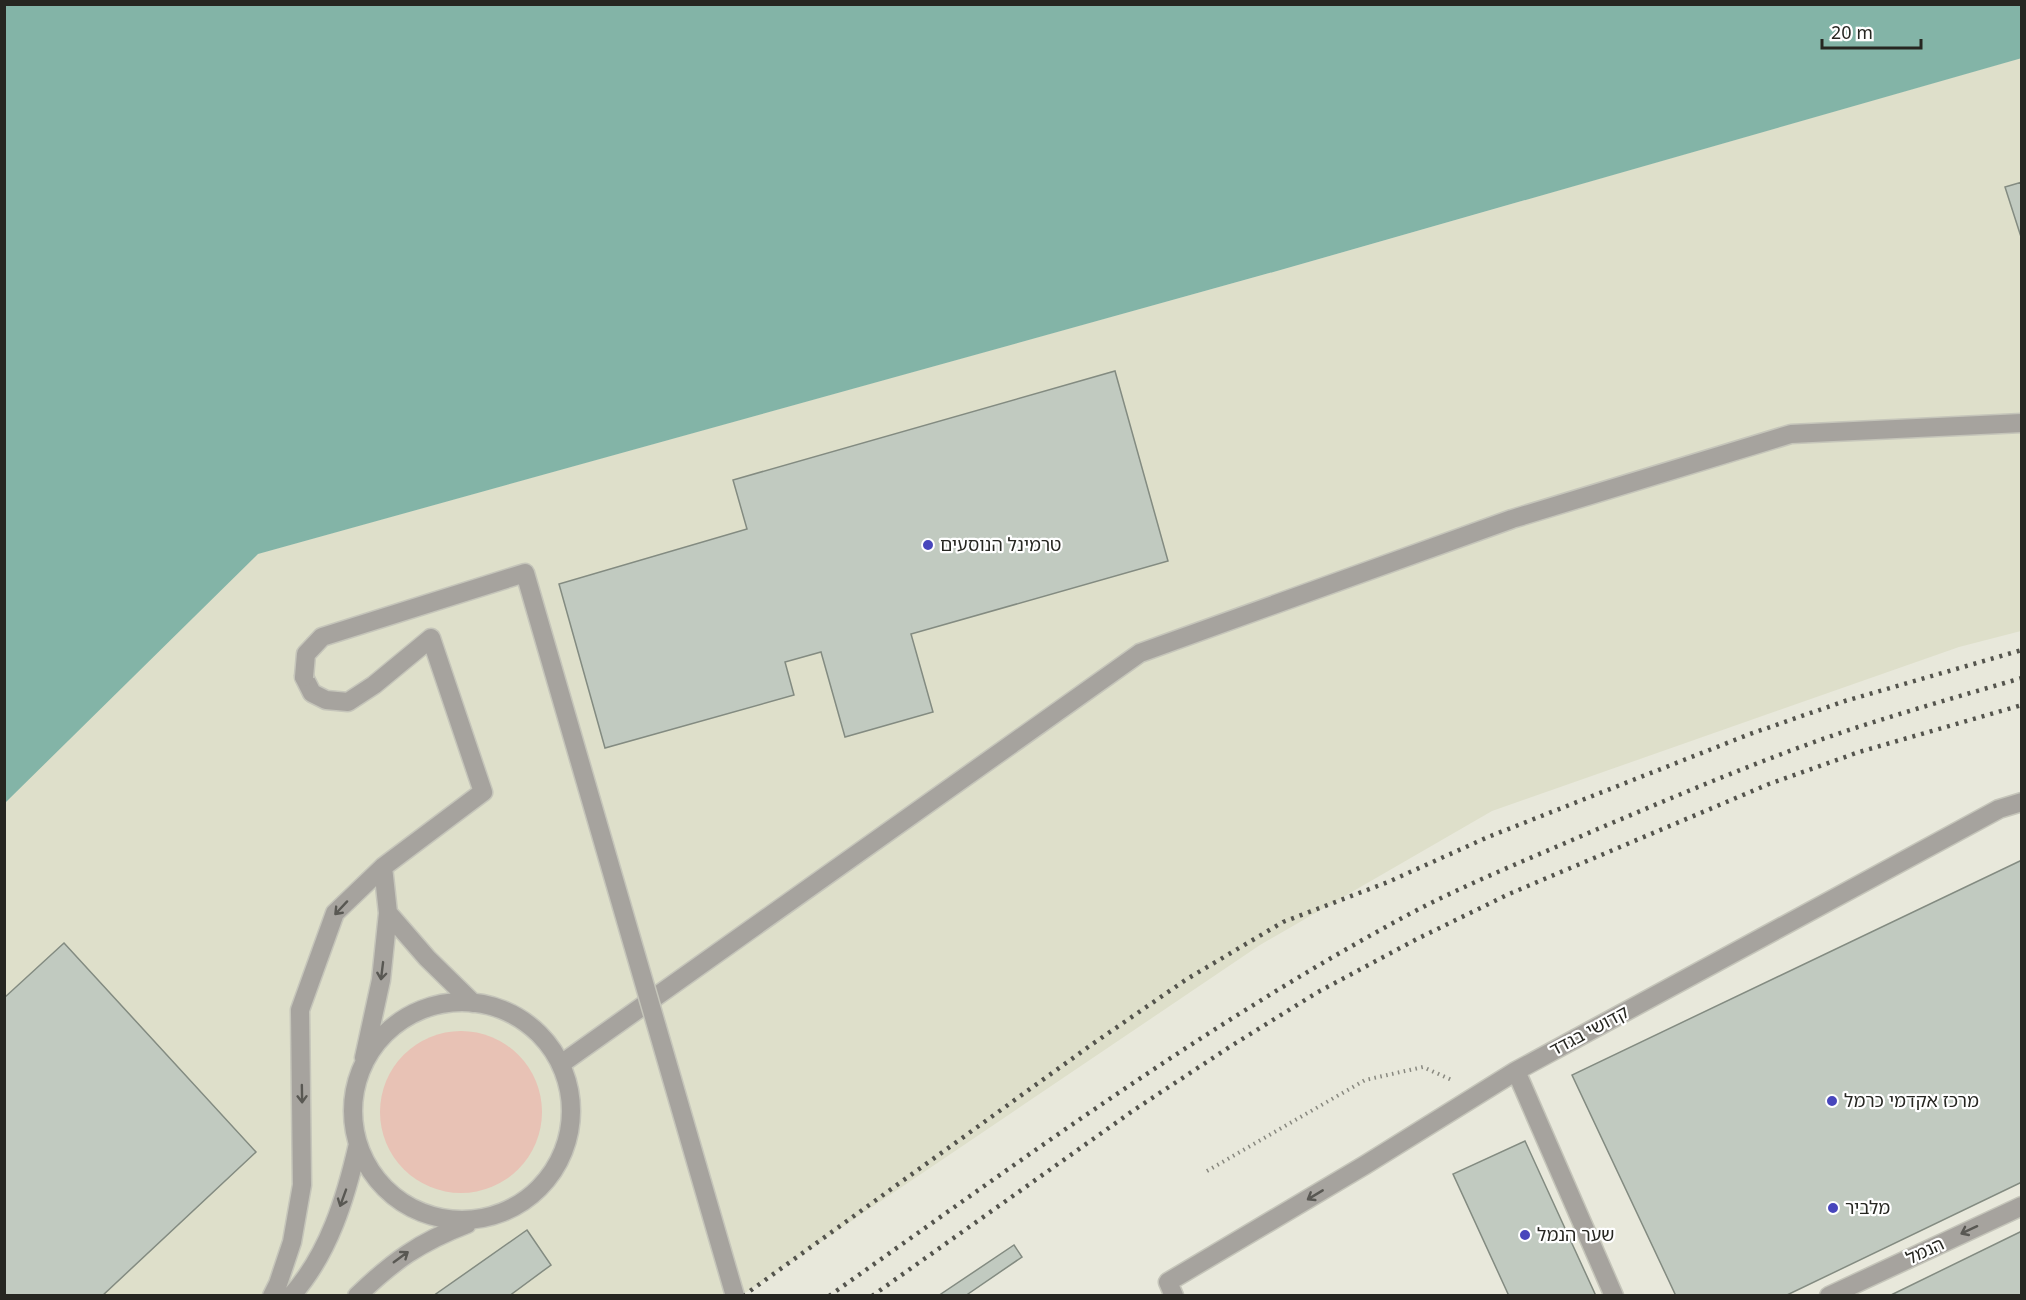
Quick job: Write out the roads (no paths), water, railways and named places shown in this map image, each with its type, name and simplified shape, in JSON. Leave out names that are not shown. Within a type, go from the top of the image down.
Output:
[{"type":"street","points":[[561,1064],[1140,653],[1512,519],[1791,434],[2022,423]]},
{"type":"street","points":[[272,1296],[292,1242],[302,1185],[300,1010],[334,913],[383,867],[483,792],[431,638],[374,686],[348,702],[326,700],[312,693],[303,677],[306,654],[322,637],[525,573],[735,1296]]},
{"type":"street","name":"קדושי בגדד","points":[[1171,1289],[1516,1071],[1999,809],[2022,802]]},
{"type":"street","points":[[361,1072],[381,980],[388,913],[383,867]]},
{"type":"street","points":[[388,913],[427,958],[474,1003]]},
{"type":"street","points":[[357,1296],[404,1255],[436,1236],[511,1208],[530,1195],[558,1161],[569,1130],[570,1096],[561,1064],[543,1037],[517,1016],[487,1004],[455,1001],[423,1008],[392,1027],[368,1054],[355,1088],[353,1124],[363,1159],[385,1189],[414,1209],[446,1219],[480,1219]]},
{"type":"street","points":[[1516,1071],[1614,1296]]},
{"type":"street","points":[[291,1296],[320,1255],[350,1181],[358,1142]]},
{"type":"street","name":"הנמל","points":[[1829,1296],[2022,1206]]},
{"type":"water","points":[[5,4],[2021,4],[2022,58],[1284,269],[258,554],[5,803]]},
{"type":"railway","points":[[743,1296],[1091,1045],[1187,979],[1283,922],[1388,882],[1488,837],[1750,734],[1845,701],[2022,650]]},
{"type":"railway","points":[[829,1296],[1039,1147],[1181,1051],[1327,960],[1425,906],[1593,831],[1782,754],[1868,724],[2022,678]]},
{"type":"railway","points":[[872,1296],[1134,1110],[1231,1046],[1318,992],[1417,939],[1509,894],[1769,784],[1859,752],[2022,705]]},
{"type":"place","name":"טרמינל הנוסעים","points":[[928,545]]},
{"type":"place","name":"מרכז אקדמי כרמל","points":[[1832,1101]]},
{"type":"place","name":"מלביר","points":[[1833,1208]]},
{"type":"place","name":"שער הנמל","points":[[1525,1235]]}]
